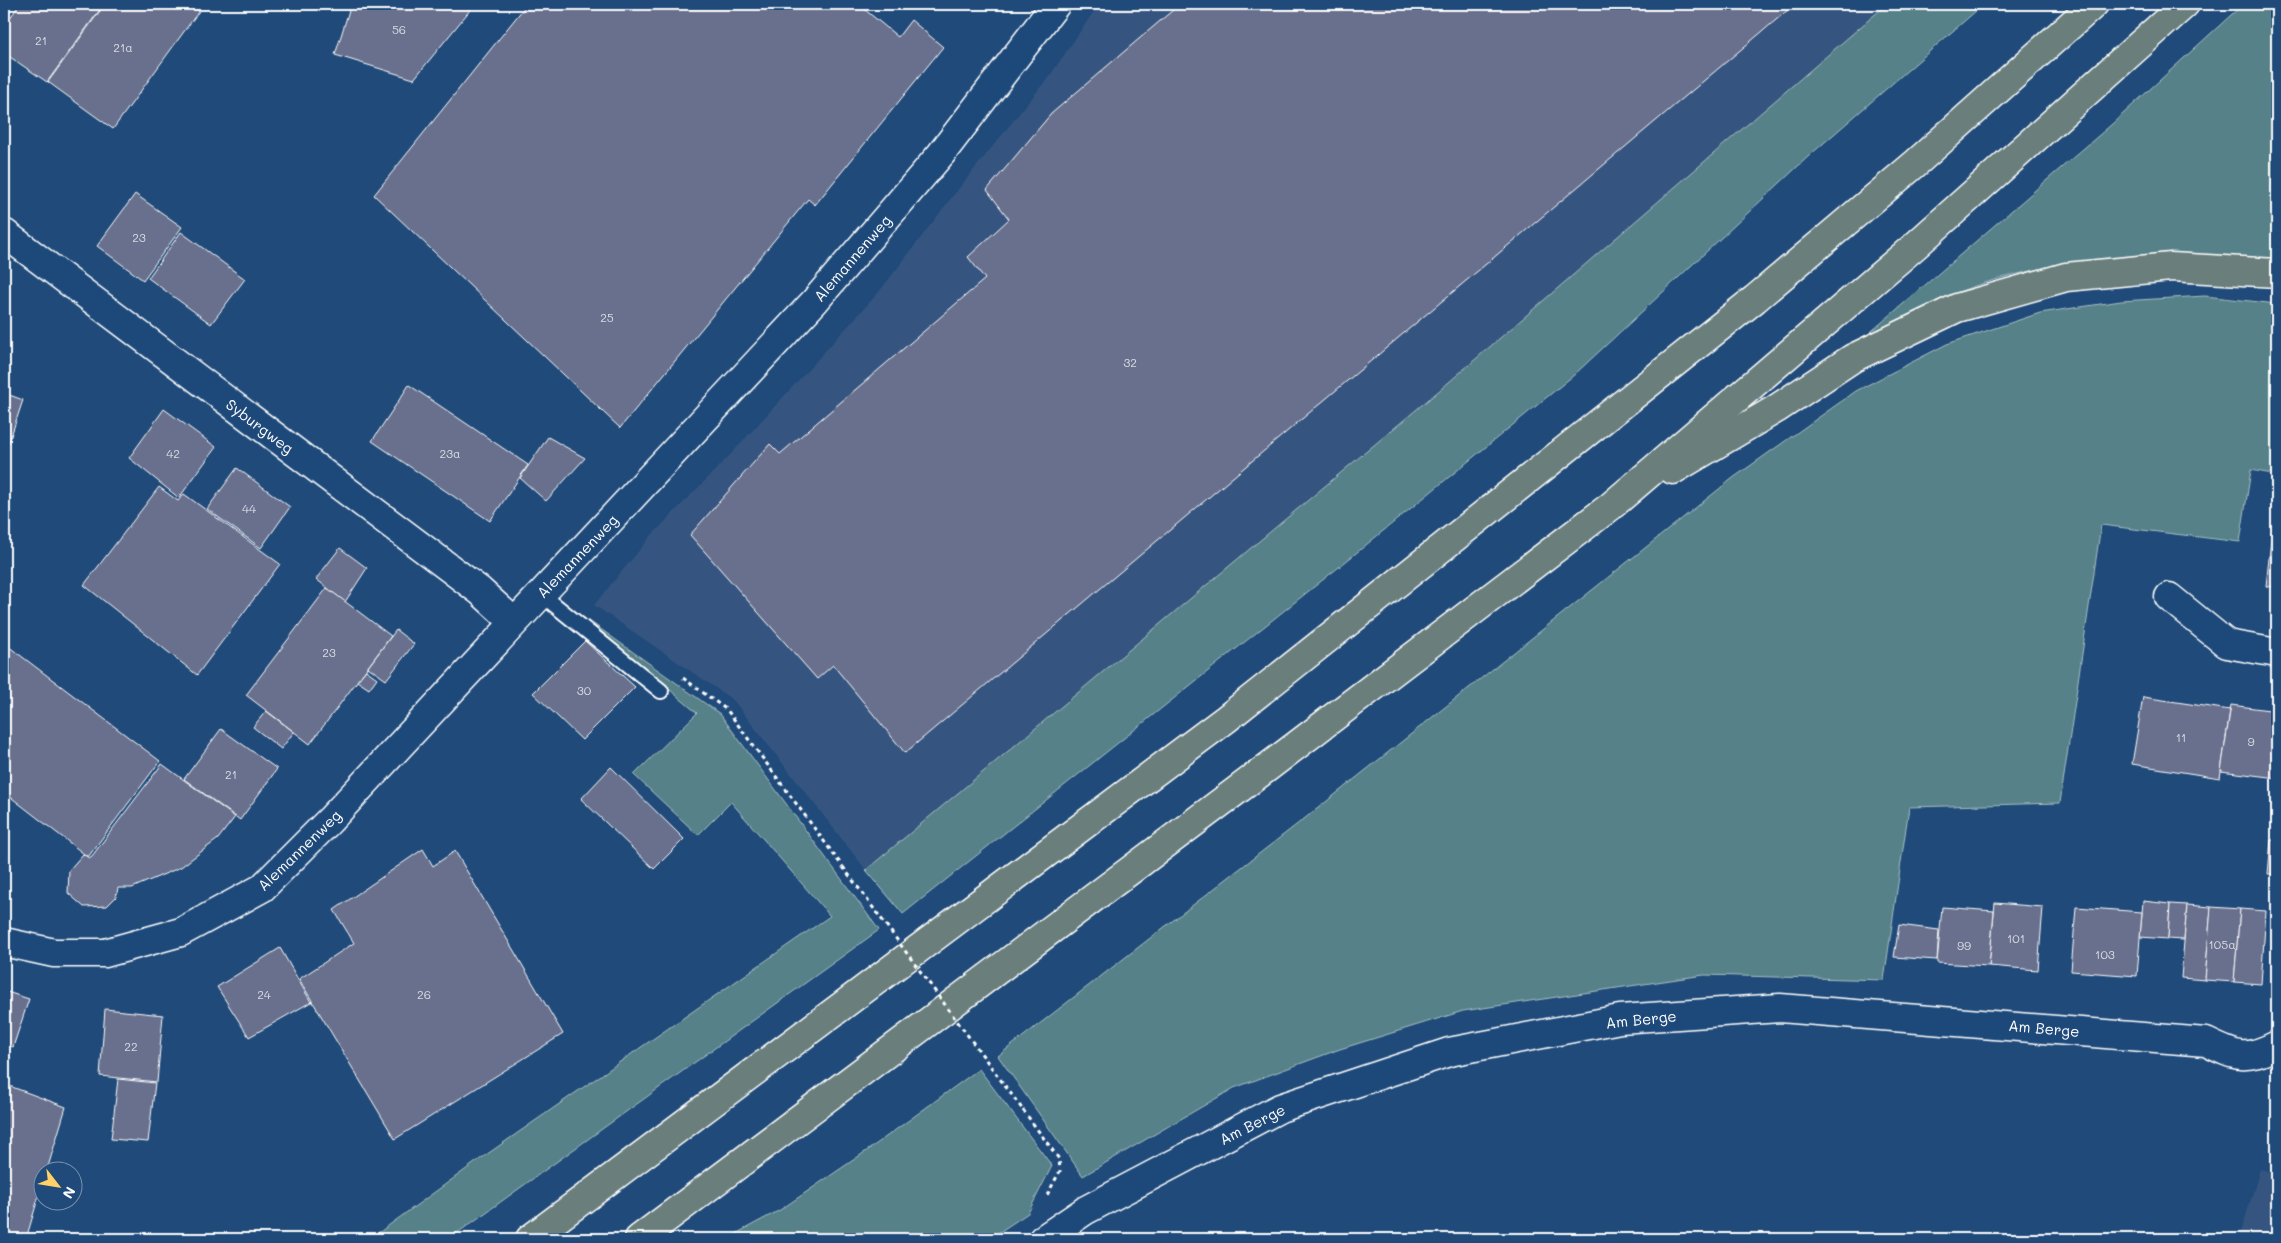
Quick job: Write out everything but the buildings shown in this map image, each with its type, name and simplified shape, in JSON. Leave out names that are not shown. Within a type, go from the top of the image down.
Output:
[{"type":"highway","points":[[530,1239],[1242,707],[1756,299],[1916,163],[2094,4]]},
{"type":"highway","points":[[639,1239],[1220,803],[1611,506],[1916,245],[2185,4]]},
{"type":"highway","points":[[1611,506],[1776,409],[1853,358],[1957,308],[2066,277],[2171,267],[2277,273]]},
{"type":"street","name":"Alemannenweg","points":[[4,942],[54,953],[105,953],[181,932],[262,888],[330,820],[814,302],[940,154],[1056,4]]},
{"type":"street","name":"Syburgweg","points":[[4,233],[480,591],[514,622]]},
{"type":"street","points":[[2169,597],[2227,644],[2277,653]]},
{"type":"street","name":"Am Berge","points":[[1043,1239],[1086,1210],[1280,1108],[1449,1052],[1620,1019],[1780,1008],[2206,1042],[2231,1054],[2256,1056],[2277,1046]]},
{"type":"lane","points":[[541,594],[660,691]]},
{"type":"path","points":[[676,673],[727,710],[1059,1159],[1060,1171],[1045,1200]]},
{"type":"shaded area","points":[[1099,4],[1887,4],[1441,389],[866,870],[733,700],[594,605],[651,536],[731,454],[879,292],[952,197],[1051,74]]},
{"type":"shaded area","points":[[2260,1169],[2277,1174],[2277,1239],[2239,1239]]},
{"type":"green space","points":[[1887,4],[1984,4],[1810,155],[1574,375],[1339,567],[903,914],[866,870],[1441,389]]},
{"type":"green space","points":[[2243,4],[2277,4],[2277,261],[2205,256],[2169,256],[2098,260],[2063,265],[2027,272],[1975,286],[1928,305],[1866,336],[2112,124]]},
{"type":"green space","points":[[2205,296],[2277,304],[2277,475],[2251,470],[2240,542],[2101,525],[2060,803],[1909,807],[1884,980],[1704,975],[1463,1011],[1340,1049],[1234,1088],[1083,1176],[998,1056],[1322,805],[1733,478],[1856,391],[1947,344],[2040,313],[2121,301]]},
{"type":"green space","points":[[588,620],[720,714],[879,930],[449,1239],[370,1239],[483,1157],[830,916],[731,802],[698,835],[634,775],[697,713]]},
{"type":"green space","points":[[979,1069],[1052,1166],[1028,1213],[989,1239],[726,1239],[780,1210],[868,1150]]}]
